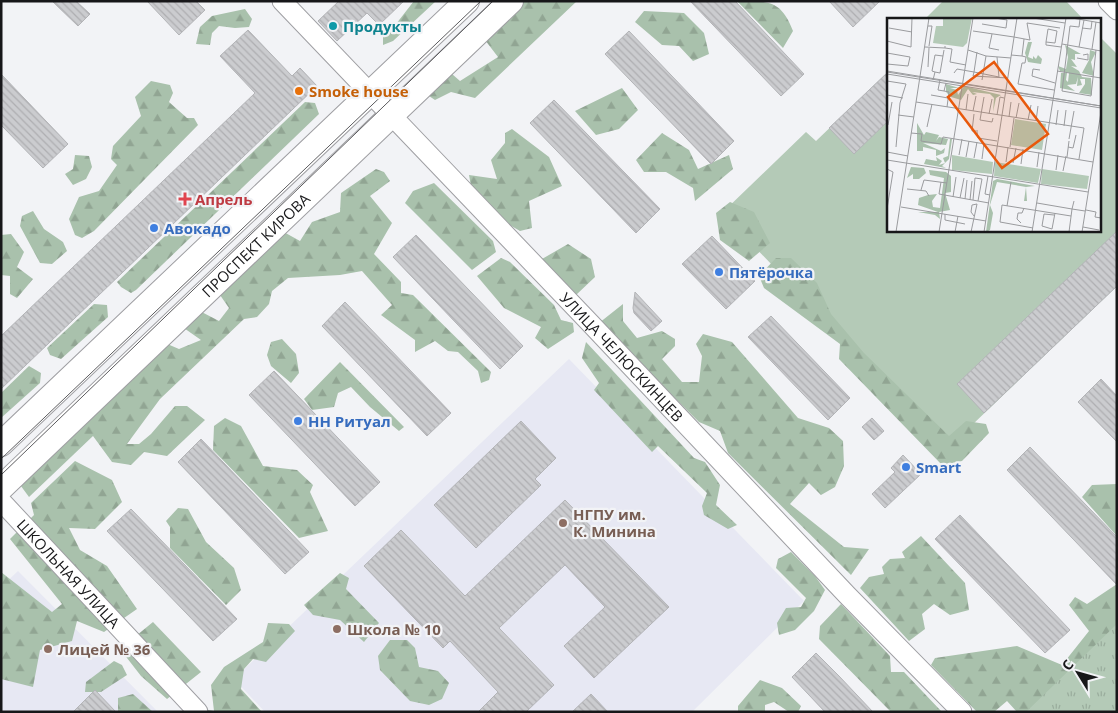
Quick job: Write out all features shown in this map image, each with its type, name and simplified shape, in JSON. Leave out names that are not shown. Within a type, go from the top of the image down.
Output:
[{"type":"street","name":"УЛИЦА ЧЕЛЮСКИНЦЕВ","points":[[282,1],[847,595],[962,712]]},
{"type":"street","name":"ПРОСПЕКТ КИРОВА","points":[[1,444],[467,1]]},
{"type":"street","name":"ПРОСПЕКТ КИРОВА","points":[[1,488],[511,1]]},
{"type":"street","points":[[1108,1],[1117,10]]},
{"type":"street","name":"ШКОЛЬНАЯ УЛИЦА","points":[[1,501],[198,712]]},
{"type":"shaded area","name":"НГПУ им. К. Минина","points":[[569,359],[804,601],[692,712],[486,712],[482,708],[478,712],[265,712],[234,679]]},
{"type":"shaded area","name":"Лицей № 36","points":[[18,571],[158,712],[1,712],[1,587]]},
{"type":"green space","points":[[414,1],[436,1],[393,41],[383,45],[383,34],[386,28],[396,24]]},
{"type":"green space","points":[[523,1],[577,1],[475,98],[451,92],[435,100],[429,96],[452,74],[460,81],[498,57],[485,40]]},
{"type":"green space","points":[[737,1],[766,2],[784,13],[793,31],[783,48]]},
{"type":"green space","points":[[943,1],[1066,1],[1082,18],[926,18]]},
{"type":"green space","points":[[245,9],[252,19],[249,27],[219,26],[212,33],[210,45],[196,44],[200,27],[212,16]]},
{"type":"green space","points":[[644,11],[684,13],[704,33],[709,54],[693,61],[679,46],[662,45],[635,22]]},
{"type":"green space","points":[[1100,37],[1117,54],[1117,286],[948,448],[722,213],[806,132],[816,141],[887,73],[887,231],[1100,231]]},
{"type":"green space","points":[[151,81],[170,85],[173,93],[169,102],[187,118],[194,118],[198,125],[94,231],[82,238],[75,235],[69,219],[79,197],[99,191],[117,165],[111,159],[113,146],[141,116],[135,97]]},
{"type":"green space","points":[[622,88],[638,110],[619,129],[596,135],[575,111]]},
{"type":"green space","points":[[305,102],[315,103],[319,114],[136,290],[131,293],[121,287],[117,282]]},
{"type":"green space","points":[[512,129],[549,157],[562,186],[529,201],[532,228],[520,231],[498,218],[471,186],[469,175],[497,179],[491,160],[505,143],[505,133]]},
{"type":"green space","points":[[662,133],[689,150],[698,169],[729,155],[733,169],[695,201],[693,188],[666,172],[644,172],[636,160]]},
{"type":"green space","points":[[75,155],[89,156],[92,167],[86,179],[73,185],[65,174],[73,169]]},
{"type":"green space","points":[[376,169],[384,172],[390,181],[370,196],[392,223],[374,254],[401,282],[401,293],[413,295],[491,372],[489,380],[481,383],[478,371],[458,352],[448,351],[435,341],[415,352],[415,340],[381,315],[392,305],[362,271],[340,275],[288,278],[272,291],[269,304],[257,317],[244,319],[160,399],[127,444],[139,444],[151,434],[175,406],[187,406],[205,420],[167,456],[144,452],[131,465],[112,462],[93,436],[29,497],[18,482],[165,343],[179,349],[201,340],[181,326],[194,308],[219,321],[229,308],[220,295],[282,231],[300,241],[312,222],[340,212],[341,193]]},
{"type":"green space","points":[[434,183],[493,241],[496,252],[472,270],[405,203],[413,191]]},
{"type":"green space","points":[[730,202],[754,212],[770,243],[749,261],[720,240],[716,213]]},
{"type":"green space","points":[[33,211],[44,229],[63,242],[67,251],[52,264],[40,263],[20,226],[22,216]]},
{"type":"green space","points":[[11,234],[24,252],[17,267],[33,279],[17,298],[10,294],[10,276],[1,275],[1,235]]},
{"type":"green space","points":[[568,244],[591,259],[595,277],[576,295],[542,259]]},
{"type":"green space","points":[[501,258],[510,262],[554,305],[561,320],[573,323],[574,332],[548,349],[535,338],[541,327],[504,308],[477,276]]},
{"type":"green space","points":[[776,258],[791,258],[817,283],[831,314],[864,353],[949,436],[966,421],[986,424],[989,433],[962,461],[942,465],[839,359],[840,344],[764,288],[759,276]]},
{"type":"green space","points":[[94,304],[107,305],[108,317],[61,359],[50,355],[47,348]]},
{"type":"green space","points":[[623,304],[623,321],[637,338],[662,331],[675,339],[675,346],[662,359],[682,382],[699,382],[702,356],[696,344],[703,334],[732,342],[798,418],[829,428],[843,441],[844,466],[835,487],[821,495],[809,483],[790,504],[844,547],[869,549],[851,575],[728,453],[720,431],[699,422],[599,323]]},
{"type":"green space","points":[[282,339],[296,354],[299,373],[291,383],[271,366],[267,355],[271,342]]},
{"type":"green space","points":[[586,342],[694,458],[705,462],[720,485],[716,505],[737,525],[728,529],[704,515],[702,506],[707,493],[658,446],[652,452],[594,390],[599,383],[582,358]]},
{"type":"green space","points":[[340,362],[404,427],[399,431],[370,407],[351,387],[338,393],[334,407],[312,410],[304,399]]},
{"type":"green space","points":[[29,366],[41,373],[40,383],[1,418],[1,393]]},
{"type":"green space","points":[[225,418],[241,426],[263,466],[297,470],[313,485],[310,492],[328,531],[299,538],[213,450],[214,426]]},
{"type":"green space","points":[[75,461],[112,480],[122,502],[95,529],[69,528],[80,550],[107,566],[137,609],[104,632],[77,621],[72,641],[40,650],[33,687],[1,679],[1,572],[52,612],[62,604],[10,539],[34,515],[31,503]]},
{"type":"green space","points":[[1117,484],[1116,535],[1082,497],[1092,485]]},
{"type":"green space","points":[[178,508],[188,509],[206,542],[234,568],[241,590],[226,605],[170,548],[170,527],[166,521]]},
{"type":"green space","points":[[921,536],[965,583],[969,610],[950,615],[934,604],[922,614],[925,629],[909,641],[860,588],[869,577],[884,574],[882,567],[890,559],[905,558],[902,552]]},
{"type":"green space","points":[[791,552],[815,576],[825,590],[814,611],[795,630],[779,635],[777,623],[786,608],[801,607],[806,598],[776,568],[778,559]]},
{"type":"green space","points":[[340,573],[349,578],[346,589],[379,623],[364,642],[340,620],[313,615],[304,605]]},
{"type":"green space","points":[[1117,584],[1117,698],[1107,712],[1017,712],[1007,701],[994,712],[977,712],[931,665],[935,658],[1017,646],[1062,665],[1089,631],[1069,605],[1075,597],[1087,604]]},
{"type":"green space","points":[[841,604],[890,656],[891,672],[904,672],[942,712],[891,712],[819,639],[820,626]]},
{"type":"green space","points":[[153,622],[201,672],[167,699],[141,676],[120,649]]},
{"type":"green space","points":[[268,623],[289,624],[295,631],[266,662],[253,659],[244,669],[241,689],[262,712],[189,712],[193,707],[214,711],[211,685],[224,667],[263,642]]},
{"type":"green space","points":[[1117,624],[1117,712],[1026,712]]},
{"type":"green space","points":[[390,640],[407,640],[415,648],[419,667],[438,671],[449,683],[442,699],[429,705],[410,701],[380,670],[378,656]]},
{"type":"green space","points":[[114,661],[122,665],[127,675],[101,692],[85,692],[86,682]]},
{"type":"green space","points":[[760,680],[782,688],[801,706],[798,712],[789,712],[774,702],[765,705],[765,712],[738,711],[738,706]]},
{"type":"green space","points":[[133,694],[153,712],[118,712],[118,698]]},
{"type":"building","points":[[52,1],[76,1],[90,14],[78,26]]},
{"type":"building","points":[[147,1],[196,1],[205,10],[179,35]]},
{"type":"building","points":[[339,1],[404,1],[379,25],[367,13],[337,41],[318,21]]},
{"type":"building","points":[[690,1],[735,1],[804,74],[781,96]]},
{"type":"building","points":[[829,1],[880,1],[853,27]]},
{"type":"building","points":[[248,30],[292,76],[300,68],[317,86],[1,389],[1,336],[255,93],[220,56]]},
{"type":"building","points":[[629,31],[734,141],[711,164],[605,54]]},
{"type":"building","points":[[887,73],[887,122],[854,154],[829,128]]},
{"type":"building","points":[[1,74],[68,144],[43,168],[1,125]]},
{"type":"building","points":[[554,100],[660,209],[636,233],[530,123]]},
{"type":"building","points":[[1117,231],[1117,286],[984,413],[957,384]]},
{"type":"building","points":[[416,235],[523,346],[500,369],[393,257]]},
{"type":"building","name":"Пятёрочка","points":[[712,236],[755,281],[726,309],[682,264]]},
{"type":"building","points":[[635,292],[662,321],[651,331],[634,313]]},
{"type":"building","points":[[345,302],[451,413],[427,436],[322,326]]},
{"type":"building","points":[[771,316],[850,398],[828,420],[748,337]]},
{"type":"building","points":[[274,371],[380,482],[355,506],[249,395]]},
{"type":"building","points":[[1101,379],[1117,396],[1117,442],[1078,402]]},
{"type":"building","points":[[872,418],[884,431],[874,440],[862,427]]},
{"type":"building","points":[[521,421],[556,458],[535,479],[541,485],[476,548],[434,505]]},
{"type":"building","points":[[201,439],[309,552],[285,574],[178,462]]},
{"type":"building","points":[[1030,447],[1117,537],[1117,585],[1007,470]]},
{"type":"building","points":[[903,455],[921,474],[885,508],[872,494],[895,472],[891,468]]},
{"type":"building","points":[[565,500],[669,607],[594,678],[564,646],[605,607],[565,565],[499,628],[554,685],[526,712],[478,712],[498,692],[450,641],[443,648],[364,566],[401,530],[465,596]]},
{"type":"building","points":[[131,509],[237,619],[213,641],[107,531]]},
{"type":"building","points":[[960,515],[1070,630],[1045,653],[935,539]]},
{"type":"building","points":[[816,653],[873,712],[825,712],[792,677]]},
{"type":"building","points":[[95,690],[116,712],[73,712]]},
{"type":"building","points":[[591,694],[608,712],[572,712]]},
{"type":"tram line","points":[[1,459],[481,1]]},
{"type":"tram line","points":[[1,475],[493,1]]},
{"type":"place","name":"Продукты","points":[[333,26]]},
{"type":"place","name":"Smoke house","points":[[299,91]]},
{"type":"place","name":"Апрель","points":[[185,199]]},
{"type":"place","name":"Авокадо","points":[[154,228]]},
{"type":"place","name":"Пятёрочка","points":[[719,272]]},
{"type":"place","name":"НН Ритуал","points":[[298,421]]},
{"type":"place","name":"Smart","points":[[906,467]]},
{"type":"place","name":"НГПУ им. К. Минина","points":[[563,523]]},
{"type":"place","name":"Школа № 10","points":[[337,629]]},
{"type":"place","name":"Лицей № 36","points":[[48,649]]}]
